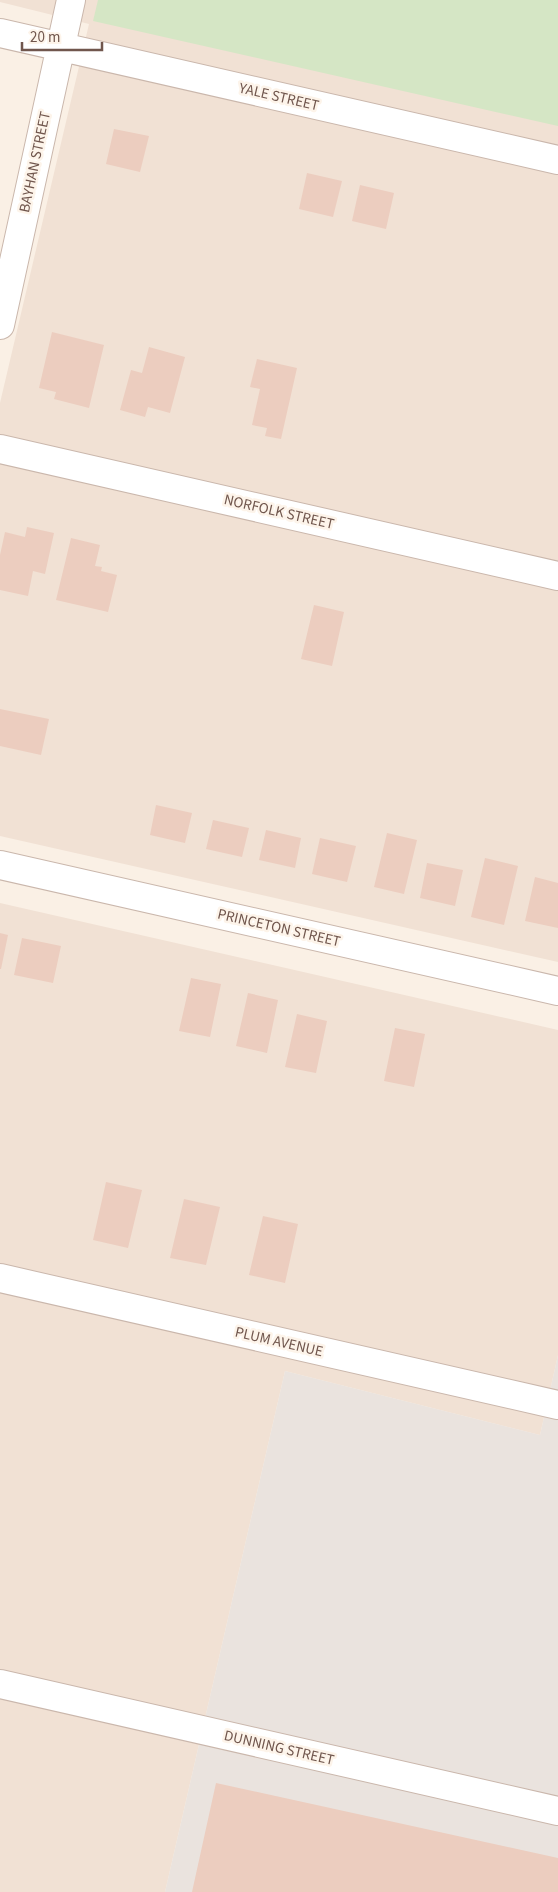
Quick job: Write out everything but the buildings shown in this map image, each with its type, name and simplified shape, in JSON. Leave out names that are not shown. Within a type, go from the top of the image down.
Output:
[{"type":"street","name":"BAYHAN STREET","points":[[0,325],[71,0]]},
{"type":"street","name":"YALE STREET","points":[[0,33],[558,160]]},
{"type":"street","name":"NORFOLK STREET","points":[[0,449],[558,576]]},
{"type":"street","name":"PRINCETON STREET","points":[[0,865],[558,991]]},
{"type":"street","name":"PLUM AVENUE","points":[[0,1278],[558,1405]]},
{"type":"street","name":"DUNNING STREET","points":[[0,1684],[558,1811]]},
{"type":"shaded area","points":[[0,0],[558,0],[558,962],[0,836],[0,403],[89,24],[0,2]]},
{"type":"shaded area","points":[[0,903],[558,1030],[558,1355],[540,1435],[285,1371],[165,1892],[0,1892]]},
{"type":"shaded area","points":[[558,1355],[558,1892],[165,1892],[285,1371],[540,1435]]},
{"type":"green space","points":[[98,0],[558,0],[558,126],[93,21]]}]
